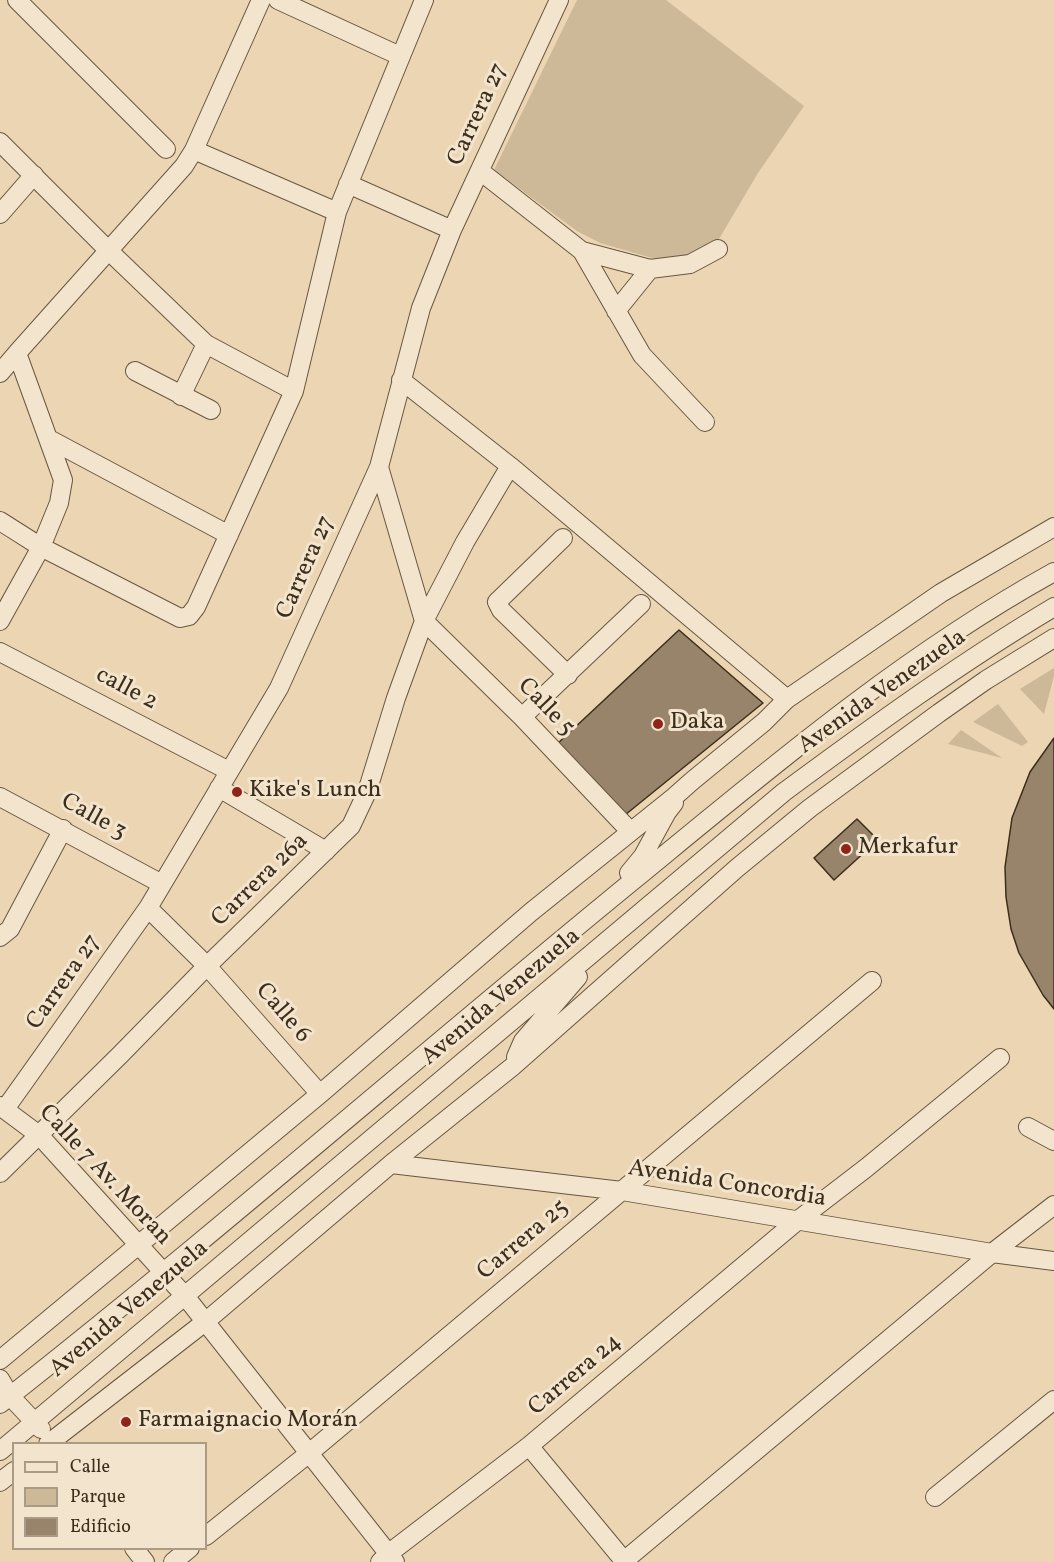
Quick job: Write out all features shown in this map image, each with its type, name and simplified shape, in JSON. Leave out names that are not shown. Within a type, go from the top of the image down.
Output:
[{"type":"street","points":[[17,0],[166,148]]},
{"type":"street","points":[[0,373],[184,165],[194,150],[261,0]]},
{"type":"street","points":[[278,0],[400,56]]},
{"type":"street","points":[[0,521],[41,547],[180,618],[189,616],[196,607],[294,391],[337,212],[424,0]]},
{"type":"street","name":"Carrera 27","points":[[2,1108],[148,908],[279,688],[379,467],[421,308],[453,230],[559,0]]},
{"type":"street","points":[[0,142],[206,344],[294,391]]},
{"type":"street","points":[[194,150],[337,212]]},
{"type":"street","points":[[480,171],[582,251],[642,356],[705,422]]},
{"type":"street","points":[[0,214],[34,175]]},
{"type":"street","points":[[348,184],[453,230]]},
{"type":"street","points":[[582,251],[650,269],[690,264],[718,249]]},
{"type":"street","points":[[616,311],[650,269]]},
{"type":"street","points":[[181,396],[206,344]]},
{"type":"street","points":[[0,621],[41,547],[59,503],[63,480],[17,353]]},
{"type":"street","points":[[135,371],[211,411]]},
{"type":"street","points":[[401,380],[510,466],[787,699]]},
{"type":"street","points":[[49,439],[229,535]]},
{"type":"street","name":"Carrera 26a","points":[[0,1173],[351,826],[367,792],[396,698],[424,621],[465,542],[510,466]]},
{"type":"street","points":[[379,467],[424,621]]},
{"type":"street","name":"Avenida Venezuela","points":[[0,1360],[320,1094],[531,912],[764,722],[787,699],[941,593],[1054,527]]},
{"type":"street","points":[[563,538],[497,602],[501,610],[568,675]]},
{"type":"street","name":"Avenida Venezuela","points":[[5,1400],[163,1274],[764,774],[929,649],[1016,593],[1054,572]]},
{"type":"street","points":[[522,717],[641,604]]},
{"type":"street","name":"Avenida Venezuela","points":[[0,1450],[802,778],[866,730],[950,673],[1054,607]]},
{"type":"street","name":"Calle 5","points":[[424,621],[522,717],[630,831]]},
{"type":"street","name":"Avenida Venezuela","points":[[51,1442],[206,1322],[391,1164],[512,1067],[737,868],[810,808],[986,680],[1054,639]]},
{"type":"street","name":"calle 2","points":[[0,652],[229,771]]},
{"type":"street","points":[[604,905],[644,856],[667,812],[692,781]]},
{"type":"street","points":[[219,788],[326,851]]},
{"type":"street","name":"Calle 3","points":[[0,796],[162,884]]},
{"type":"street","points":[[0,937],[10,929],[63,829]]},
{"type":"street","name":"Calle 6","points":[[148,908],[207,966],[320,1094]]},
{"type":"street","points":[[512,1067],[523,1041],[605,943]]},
{"type":"street","name":"Carrera 25","points":[[207,1535],[308,1454],[872,981]]},
{"type":"street","name":"Carrera 24","points":[[388,1559],[529,1446],[797,1221],[866,1168],[1000,1058]]},
{"type":"street","name":"Calle 7 Av. Moran","points":[[2,1108],[39,1134],[185,1296],[388,1559]]},
{"type":"street","points":[[1028,1127],[1054,1140]]},
{"type":"street","name":"Avenida Concordia","points":[[391,1164],[622,1191],[992,1253],[1054,1261]]},
{"type":"street","points":[[529,1446],[625,1561],[992,1253],[1054,1205]]},
{"type":"street","points":[[0,1379],[5,1400],[34,1422],[51,1442]]},
{"type":"street","points":[[935,1497],[1054,1400]]},
{"type":"street","points":[[0,1482],[12,1473]]},
{"type":"street","points":[[136,1550],[145,1562]]},
{"type":"street","points":[[173,1562],[188,1550]]},
{"type":"green space","points":[[577,0],[666,0],[804,106],[758,173],[716,244],[694,256],[666,262],[600,243],[577,231],[494,170]]},
{"type":"green space","points":[[1054,668],[1054,676],[1044,714],[1020,689]]},
{"type":"green space","points":[[998,704],[1028,742],[1022,746],[973,722]]},
{"type":"green space","points":[[961,730],[1002,758],[948,744]]},
{"type":"building","name":"Daka","points":[[679,630],[763,703],[625,815],[556,745]]},
{"type":"building","points":[[1054,738],[1054,1009],[1043,995],[1019,953],[1011,929],[1006,897],[1005,867],[1012,818],[1030,772]]},
{"type":"building","name":"Merkafur","points":[[857,819],[878,840],[834,880],[814,858]]},
{"type":"place","name":"Daka","points":[[658,724]]},
{"type":"place","name":"Kike's Lunch","points":[[237,792]]},
{"type":"place","name":"Merkafur","points":[[846,849]]},
{"type":"place","name":"Farmaignacio Morán","points":[[126,1422]]}]
